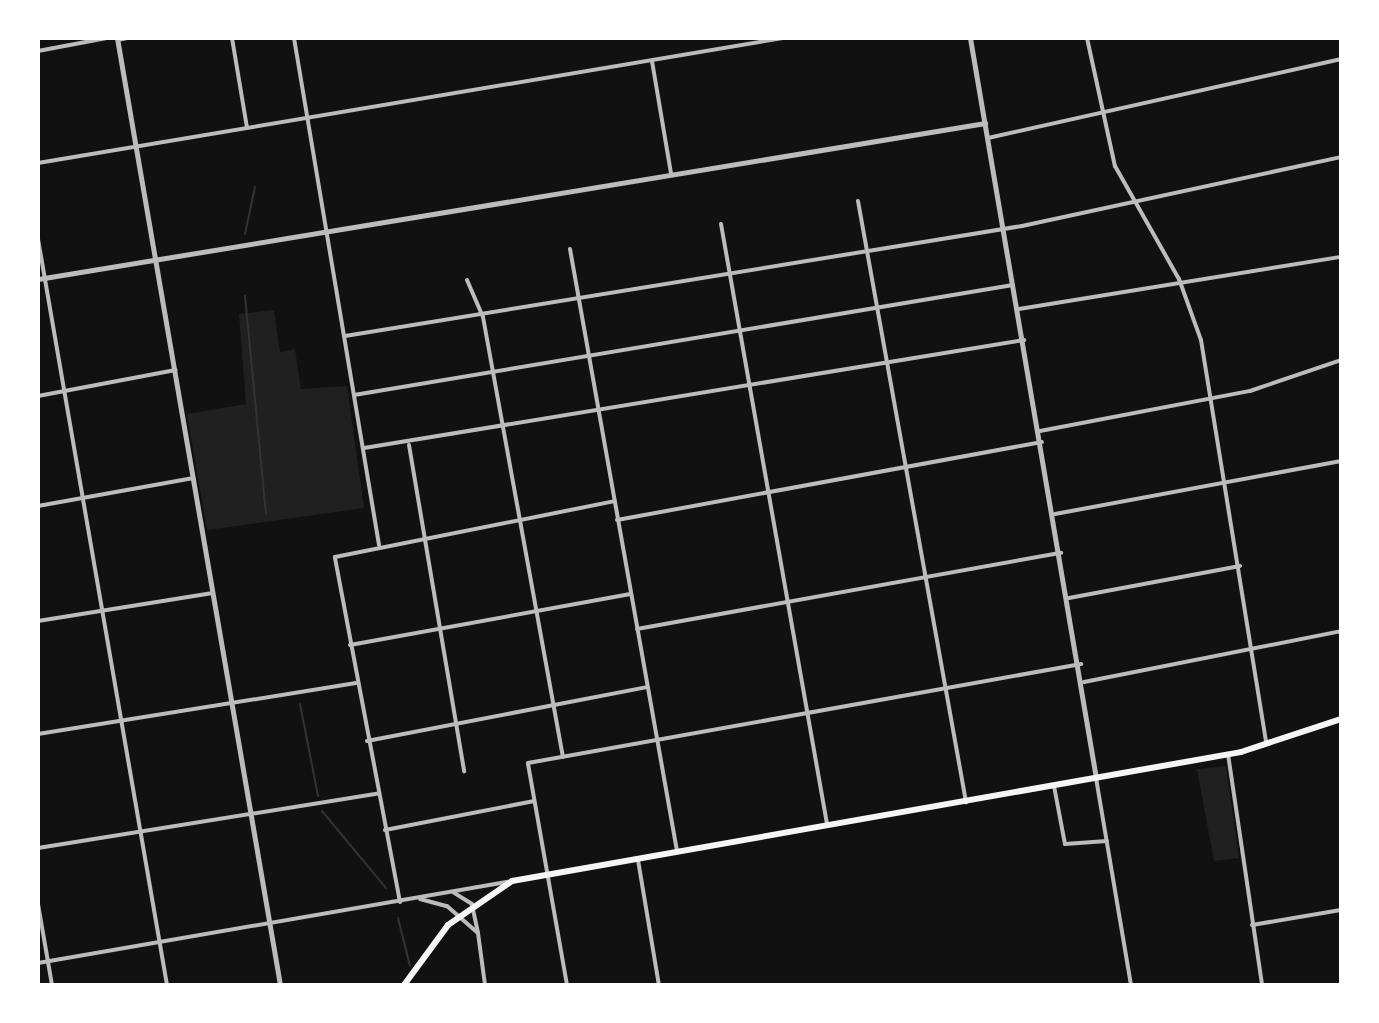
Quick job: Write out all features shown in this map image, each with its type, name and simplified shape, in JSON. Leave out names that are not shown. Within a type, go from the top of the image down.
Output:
[{"type":"main road","points":[[404,985],[458,916],[472,904],[512,881],[1228,754],[1267,745],[1341,719]]},
{"type":"street","points":[[38,51],[107,38]]},
{"type":"street","points":[[127,38],[118,39],[280,985]]},
{"type":"street","points":[[232,38],[247,128]]},
{"type":"street","points":[[294,38],[379,545]]},
{"type":"street","points":[[38,163],[783,38]]},
{"type":"street","points":[[970,38],[1081,664],[1096,778],[1131,985]]},
{"type":"street","points":[[1087,38],[1103,112],[1129,198],[1179,279],[1212,398],[1267,745]]},
{"type":"street","points":[[988,138],[1341,59]]},
{"type":"street","points":[[652,61],[671,173]]},
{"type":"street","points":[[41,279],[985,123]]},
{"type":"street","points":[[345,336],[483,317],[1003,229],[1129,198],[1341,157]]},
{"type":"street","points":[[858,201],[966,802]]},
{"type":"street","points":[[721,224],[827,827]]},
{"type":"street","points":[[38,239],[41,279],[83,498],[167,985]]},
{"type":"street","points":[[570,249],[677,853]]},
{"type":"street","points":[[1019,309],[1179,279],[1341,257]]},
{"type":"street","points":[[467,280],[483,317],[563,757]]},
{"type":"street","points":[[354,395],[1013,285]]},
{"type":"street","points":[[364,448],[409,445],[1024,340]]},
{"type":"street","points":[[1040,431],[1212,398],[1341,360]]},
{"type":"street","points":[[38,396],[176,370]]},
{"type":"street","points":[[617,520],[1042,442]]},
{"type":"street","points":[[409,445],[459,723],[464,771]]},
{"type":"street","points":[[1055,514],[1341,461]]},
{"type":"street","points":[[38,506],[194,478]]},
{"type":"street","points":[[400,902],[334,562],[343,552],[614,501]]},
{"type":"street","points":[[637,629],[1061,553]]},
{"type":"street","points":[[1069,598],[1241,566]]},
{"type":"street","points":[[38,621],[213,593]]},
{"type":"street","points":[[350,645],[630,594]]},
{"type":"street","points":[[1084,682],[1341,631]]},
{"type":"street","points":[[567,985],[528,763],[1081,664]]},
{"type":"street","points":[[38,734],[357,683]]},
{"type":"street","points":[[367,741],[647,687]]},
{"type":"street","points":[[1228,754],[1262,985]]},
{"type":"street","points":[[1054,785],[1065,844],[1107,841]]},
{"type":"street","points":[[38,848],[377,794]]},
{"type":"street","points":[[385,830],[534,801]]},
{"type":"street","points":[[638,860],[659,985]]},
{"type":"street","points":[[38,963],[270,927],[512,881]]},
{"type":"street","points":[[449,891],[472,904],[485,985]]},
{"type":"street","points":[[418,899],[440,902],[478,933]]},
{"type":"street","points":[[38,904],[52,985]]},
{"type":"street","points":[[1252,925],[1341,910]]},
{"type":"shaded area","points":[[274,310],[280,352],[295,349],[301,389],[347,386],[364,508],[207,530],[187,414],[246,404],[239,314]]},
{"type":"shaded area","points":[[1226,766],[1239,858],[1214,861],[1197,769]]},
{"type":"waterway","points":[[245,234],[255,187]]},
{"type":"waterway","points":[[245,296],[266,514]]},
{"type":"waterway","points":[[300,704],[318,796]]},
{"type":"waterway","points":[[322,811],[386,888]]},
{"type":"waterway","points":[[398,918],[410,966]]}]
